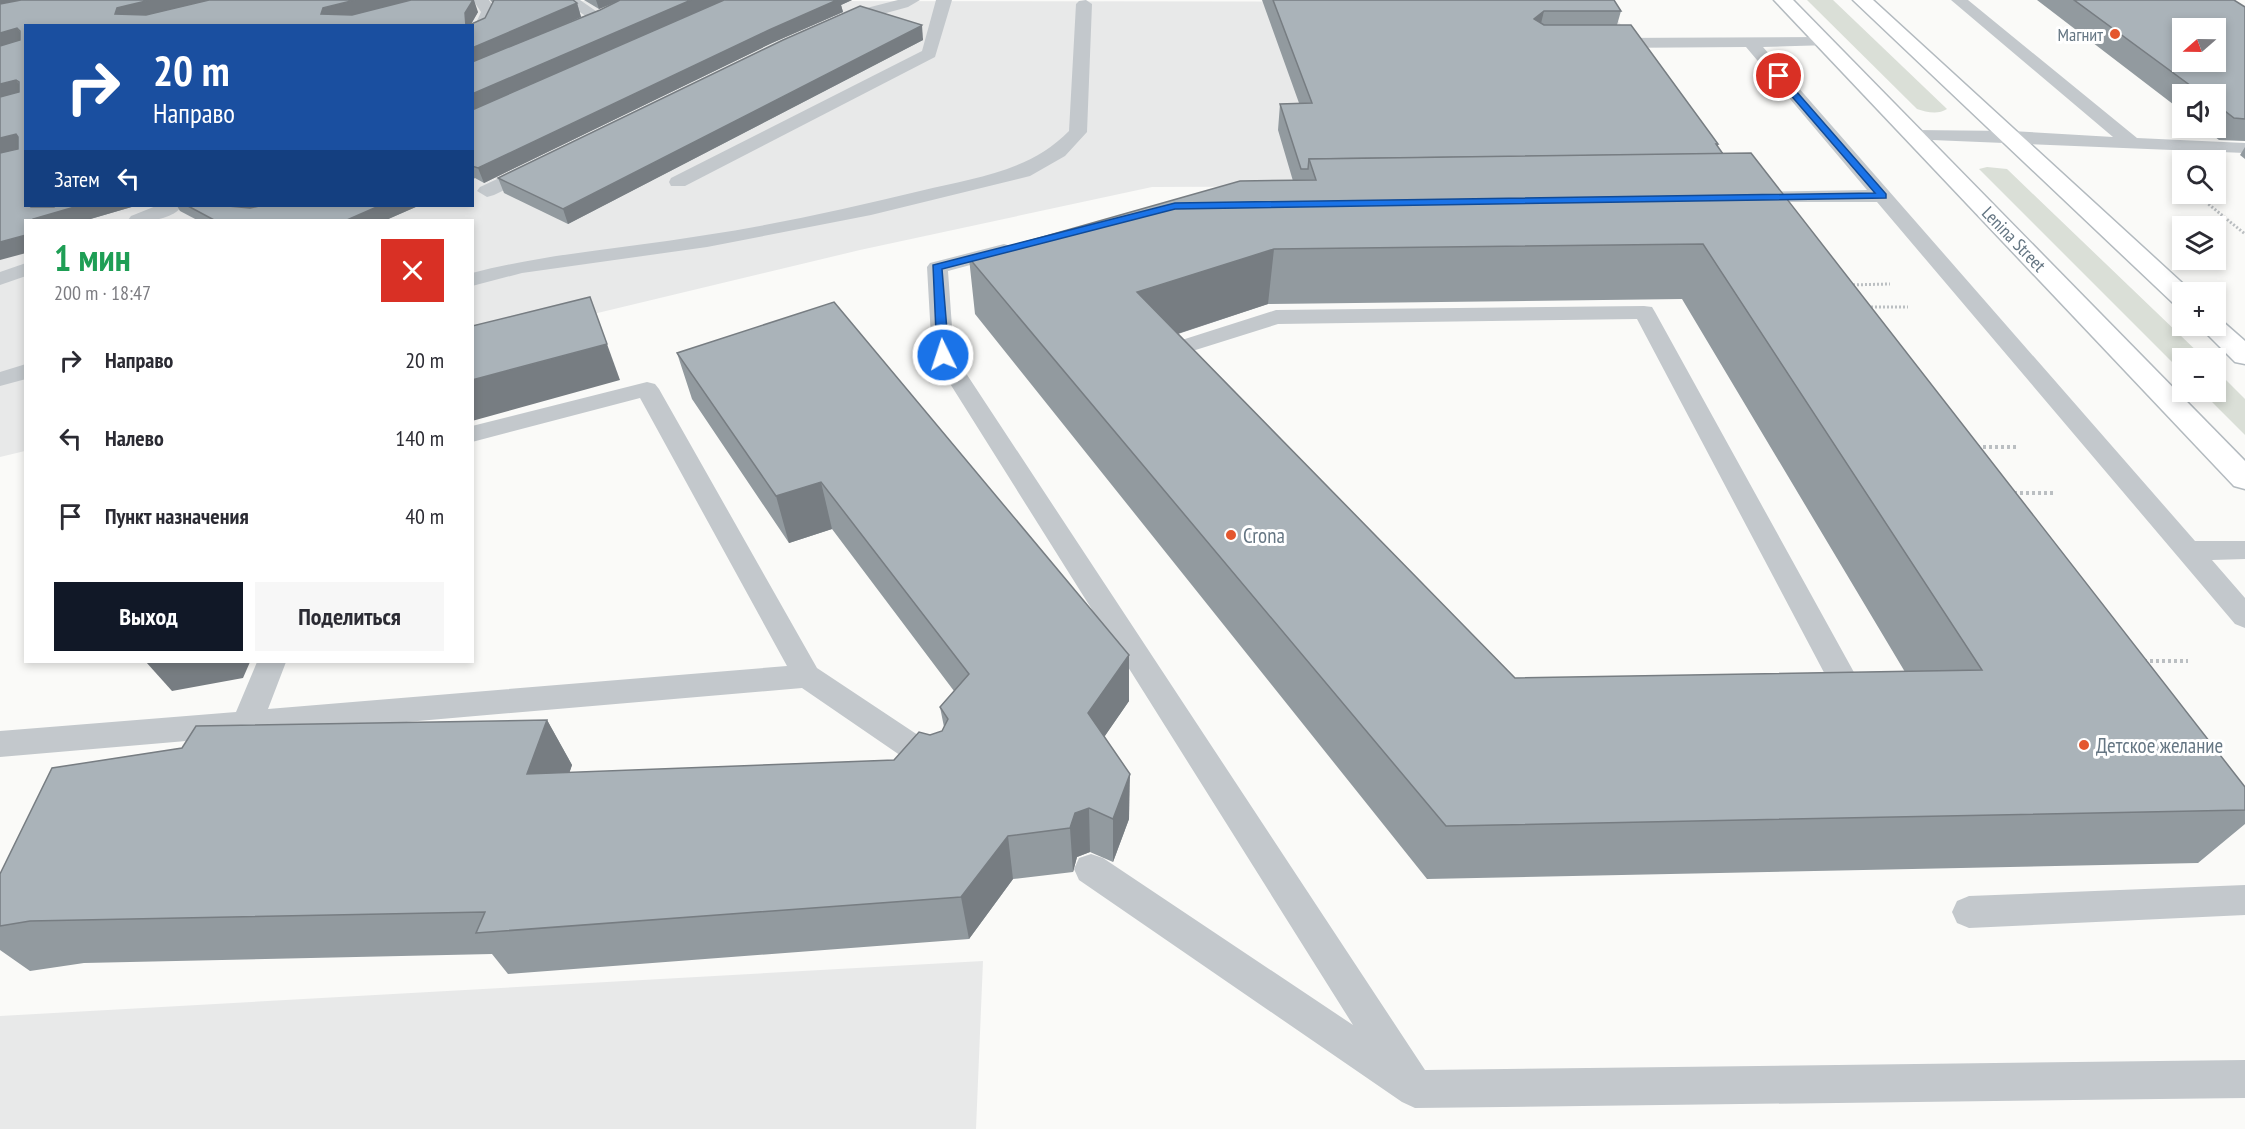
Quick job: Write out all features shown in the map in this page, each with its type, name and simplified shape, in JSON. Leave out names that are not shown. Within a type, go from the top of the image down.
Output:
[{"type":"main road","name":"Lenina Street","points":[[1783,0],[2245,479]]},
{"type":"main road","points":[[1862,0],[2172,288]]},
{"type":"main road","points":[[2223,336],[2245,356]]},
{"type":"lane","points":[[474,31],[483,26],[489,12],[481,0]]},
{"type":"lane","points":[[570,0],[603,15],[578,26]]},
{"type":"lane","points":[[828,26],[857,13],[896,7],[912,0]]},
{"type":"lane","points":[[678,182],[928,54],[944,0]]},
{"type":"lane","points":[[1959,0],[2133,144]]},
{"type":"lane","points":[[474,279],[522,267],[707,241],[871,210],[1023,172],[1059,152],[1078,132],[1084,4]]},
{"type":"lane","points":[[1750,42],[2245,617]]},
{"type":"lane","points":[[1594,43],[1824,42]]},
{"type":"lane","points":[[1914,135],[2011,136],[2245,148]]},
{"type":"lane","points":[[487,191],[549,160]]},
{"type":"lane","points":[[1723,198],[1882,196]]},
{"type":"lane","points":[[140,219],[170,207]]},
{"type":"lane","points":[[1028,244],[936,267],[943,355],[1415,1089]]},
{"type":"lane","points":[[0,279],[24,270]]},
{"type":"lane","points":[[1644,312],[1850,693],[1505,704],[1171,351],[1276,317],[1644,312]]},
{"type":"lane","points":[[0,379],[24,372]]},
{"type":"lane","points":[[474,433],[647,389],[807,676],[938,765]]},
{"type":"lane","points":[[2188,551],[2245,549]]},
{"type":"lane","points":[[247,723],[271,663]]},
{"type":"lane","points":[[0,744],[807,676]]},
{"type":"lane","points":[[1091,869],[1415,1089],[2245,1079]]},
{"type":"lane","points":[[1969,912],[2245,900]]},
{"type":"path","points":[[2208,204],[2245,234]]},
{"type":"path","points":[[1845,285],[1890,285]]},
{"type":"path","points":[[1862,307],[1908,307]]},
{"type":"path","points":[[1973,447],[2019,447]]},
{"type":"path","points":[[2008,493],[2055,493]]},
{"type":"path","points":[[2141,661],[2188,661]]},
{"type":"shaded area","points":[[0,0],[1605,2],[1732,185],[1152,187],[860,250],[474,343],[474,219],[24,219],[24,451],[0,457]]},
{"type":"shaded area","points":[[1807,0],[1833,0],[1947,109],[1928,112],[1917,109]]},
{"type":"shaded area","points":[[1987,167],[2007,169],[2172,327],[2172,336],[2181,336],[2194,348],[2172,348],[2172,362],[1979,169]]},
{"type":"shaded area","points":[[2226,380],[2245,399],[2245,435],[2212,402],[2226,402]]},
{"type":"shaded area","points":[[983,961],[976,1129],[0,1129],[0,1016]]},
{"type":"building","points":[[21,0],[150,0],[117,8],[115,14],[146,15],[209,0],[355,0],[323,8],[321,14],[352,15],[411,0],[473,0],[465,13],[466,24],[24,24],[24,207],[75,207],[33,219],[24,219],[24,236],[0,242],[0,153],[18,149],[18,137],[16,134],[0,138],[0,97],[19,92],[19,82],[16,80],[0,84],[0,46],[20,40],[20,31],[17,28],[0,33],[0,4]]},
{"type":"building","points":[[494,0],[573,0],[577,3],[474,47],[474,24],[472,24],[485,18]]},
{"type":"building","points":[[620,0],[691,0],[474,93],[474,61]]},
{"type":"building","points":[[724,0],[837,0],[478,168],[474,167],[474,109]]},
{"type":"building","points":[[1273,0],[1614,0],[1621,11],[1544,11],[1534,19],[1544,25],[1631,25],[1723,154],[1309,159],[1308,169],[1301,169],[1280,104],[1312,103]]},
{"type":"building","points":[[2074,0],[2234,0],[2245,7],[2245,119],[2234,118],[2226,112],[2226,84],[2188,84],[2172,72],[2226,72],[2226,18],[2172,18],[2172,72]]},
{"type":"building","points":[[860,6],[922,25],[563,209],[498,178],[783,40]]},
{"type":"building","points":[[1751,153],[2245,787],[2245,810],[1446,826],[969,258],[1240,181],[1316,180],[1309,159]],"holes":[[[1703,244],[1982,670],[1515,678],[1137,292],[1274,249]]]},
{"type":"building","points":[[190,207],[377,207],[349,219],[212,219]]},
{"type":"building","points":[[590,297],[607,344],[474,379],[474,326]]},
{"type":"building","points":[[834,302],[1129,655],[1088,713],[1130,774],[1113,819],[1089,808],[1075,813],[1070,828],[1008,836],[961,897],[476,933],[485,912],[30,921],[0,926],[0,874],[52,768],[182,748],[196,726],[547,720],[527,774],[894,760],[919,732],[930,735],[942,731],[948,719],[940,707],[969,674],[821,482],[776,496],[677,353]]},
{"type":"place","name":"Магнит","points":[[2115,34]]},
{"type":"place","name":"Crona","points":[[1231,535]]},
{"type":"place","name":"Детское желание","points":[[2084,745]]},
{"type":"route","points":[[943,355],[936,267],[1175,206],[1882,196],[1779,76]]}]
